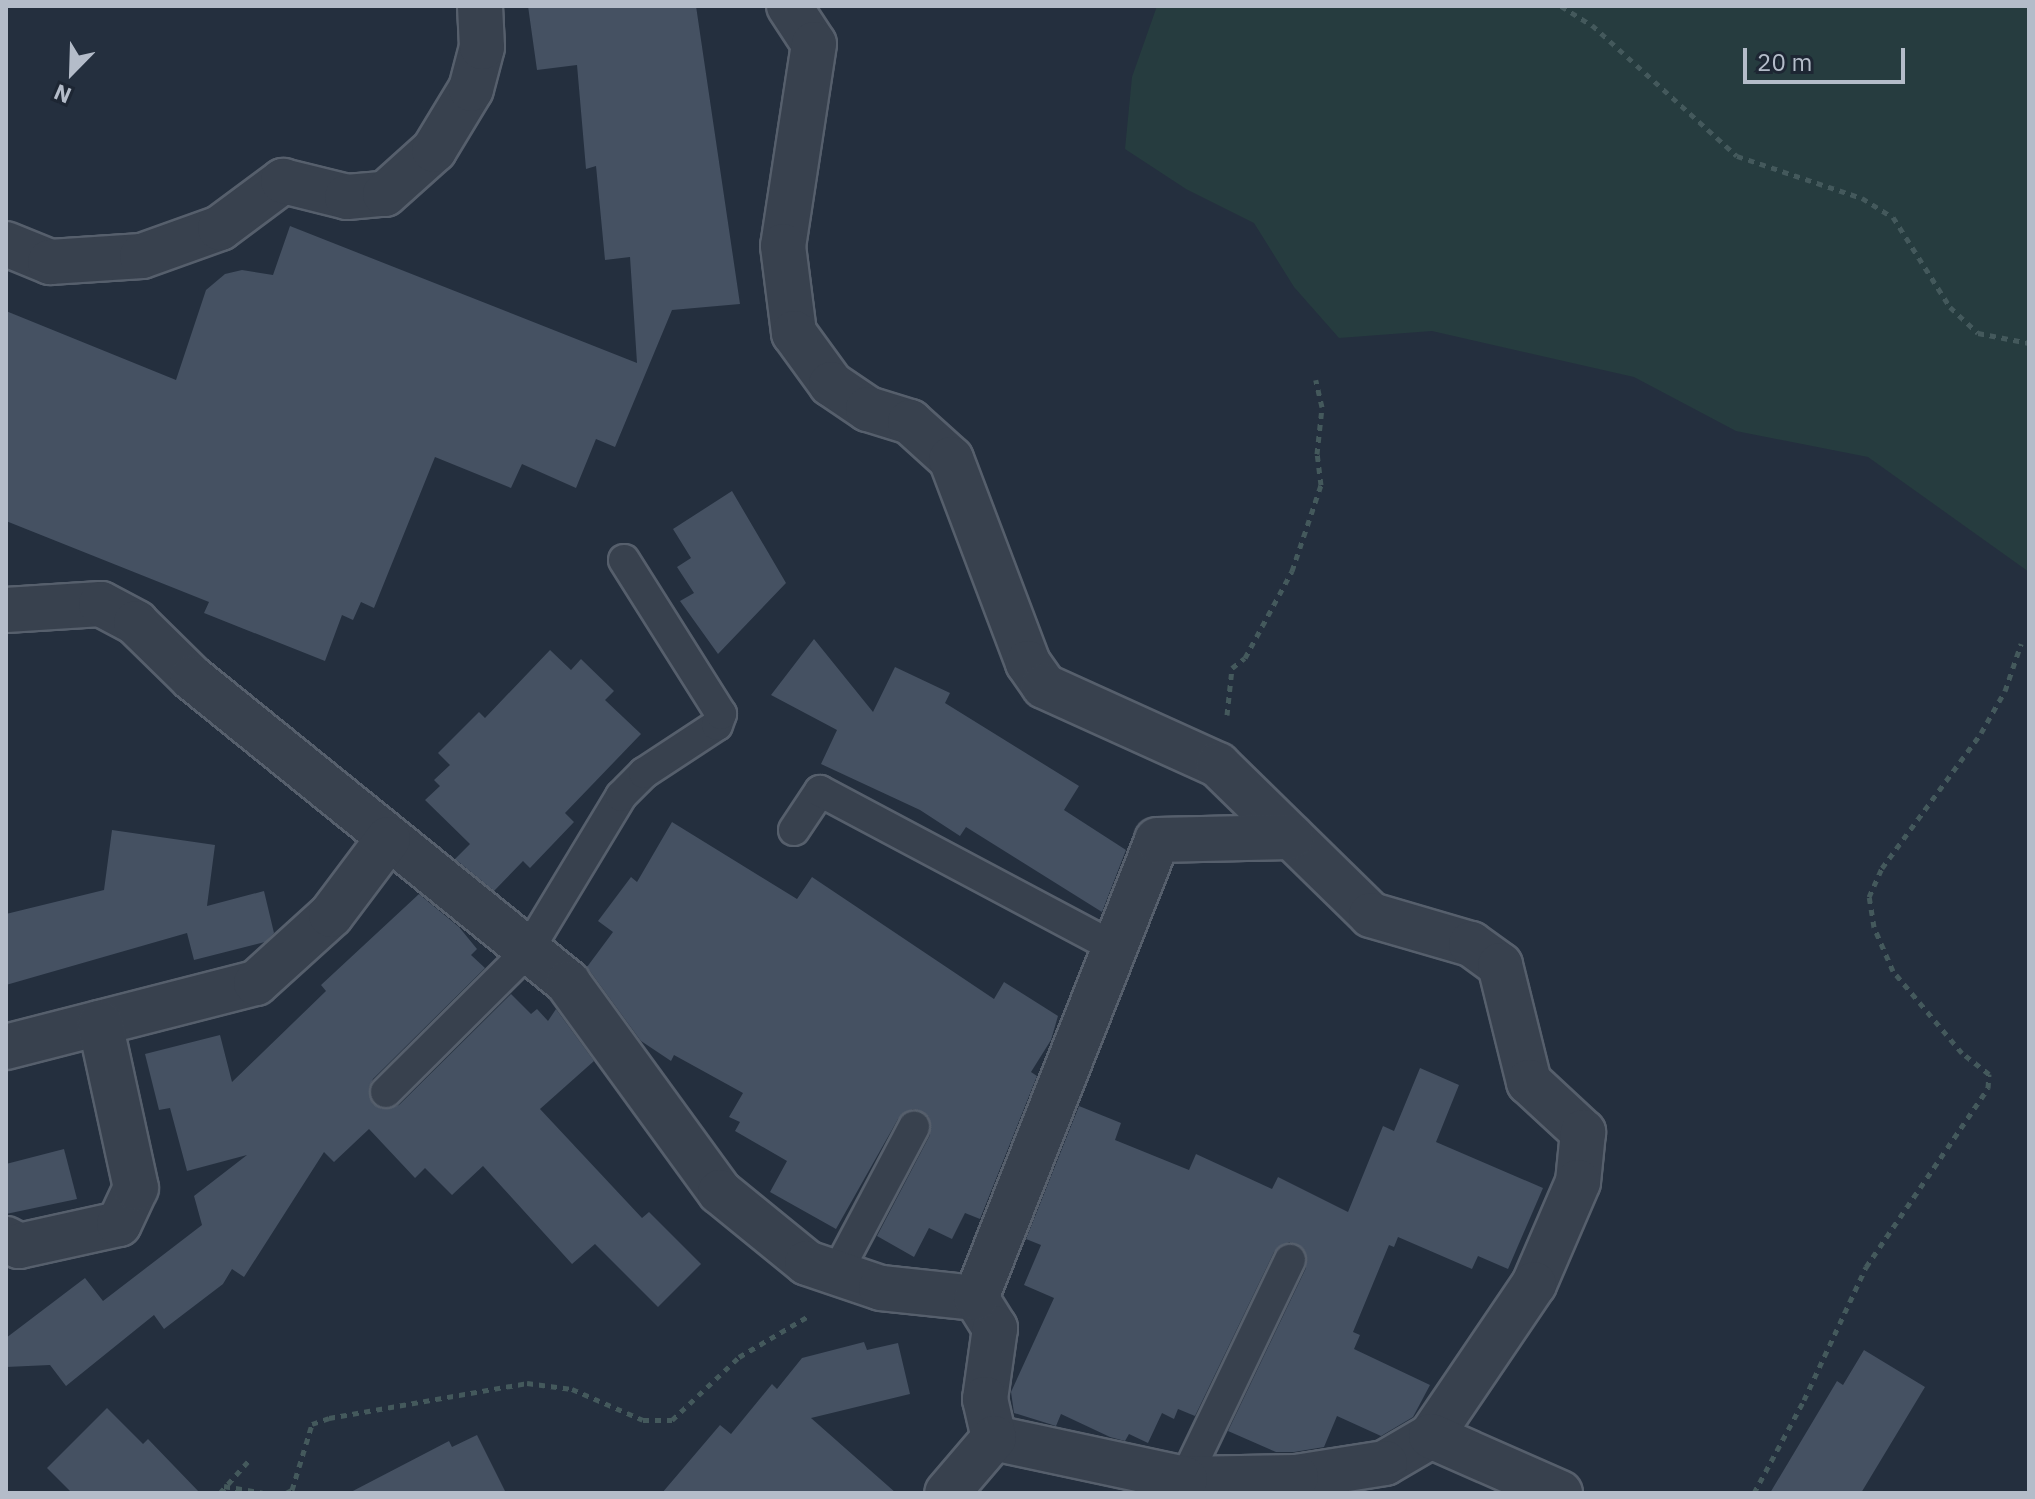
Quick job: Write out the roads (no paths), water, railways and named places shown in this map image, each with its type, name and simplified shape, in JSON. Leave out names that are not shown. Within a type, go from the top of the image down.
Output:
[{"type":"street","points":[[6,244],[50,262],[142,256],[220,228],[283,181],[347,197],[385,194],[434,150],[471,89],[482,47],[480,6]]},
{"type":"street","points":[[789,6],[814,44],[783,246],[794,333],[831,384],[868,409],[910,422],[951,459],[1028,663],[1044,686],[1218,765],[1371,915],[1471,944],[1500,965],[1529,1082],[1583,1132],[1578,1182],[1534,1284],[1431,1436],[1385,1463],[1296,1477],[1133,1480],[994,1438]]},
{"type":"street","points":[[6,610],[101,604],[136,623],[192,678],[568,983],[720,1192],[807,1263],[843,1279],[976,1298],[995,1328],[985,1399],[994,1438]]},
{"type":"street","points":[[976,1298],[1157,840],[1291,837]]},
{"type":"street","points":[[6,1047],[256,983],[331,915],[388,839]]},
{"type":"street","points":[[6,1239],[19,1246],[119,1224],[136,1188],[100,1023]]},
{"type":"street","points":[[1431,1436],[1560,1493]]},
{"type":"street","points":[[947,1493],[994,1438]]},
{"type":"lane","points":[[386,1092],[527,952],[621,796],[644,773],[717,725],[721,714],[624,560]]},
{"type":"lane","points":[[794,830],[820,791],[1115,948]]},
{"type":"lane","points":[[843,1279],[914,1127]]},
{"type":"lane","points":[[1185,1479],[1290,1260]]}]
